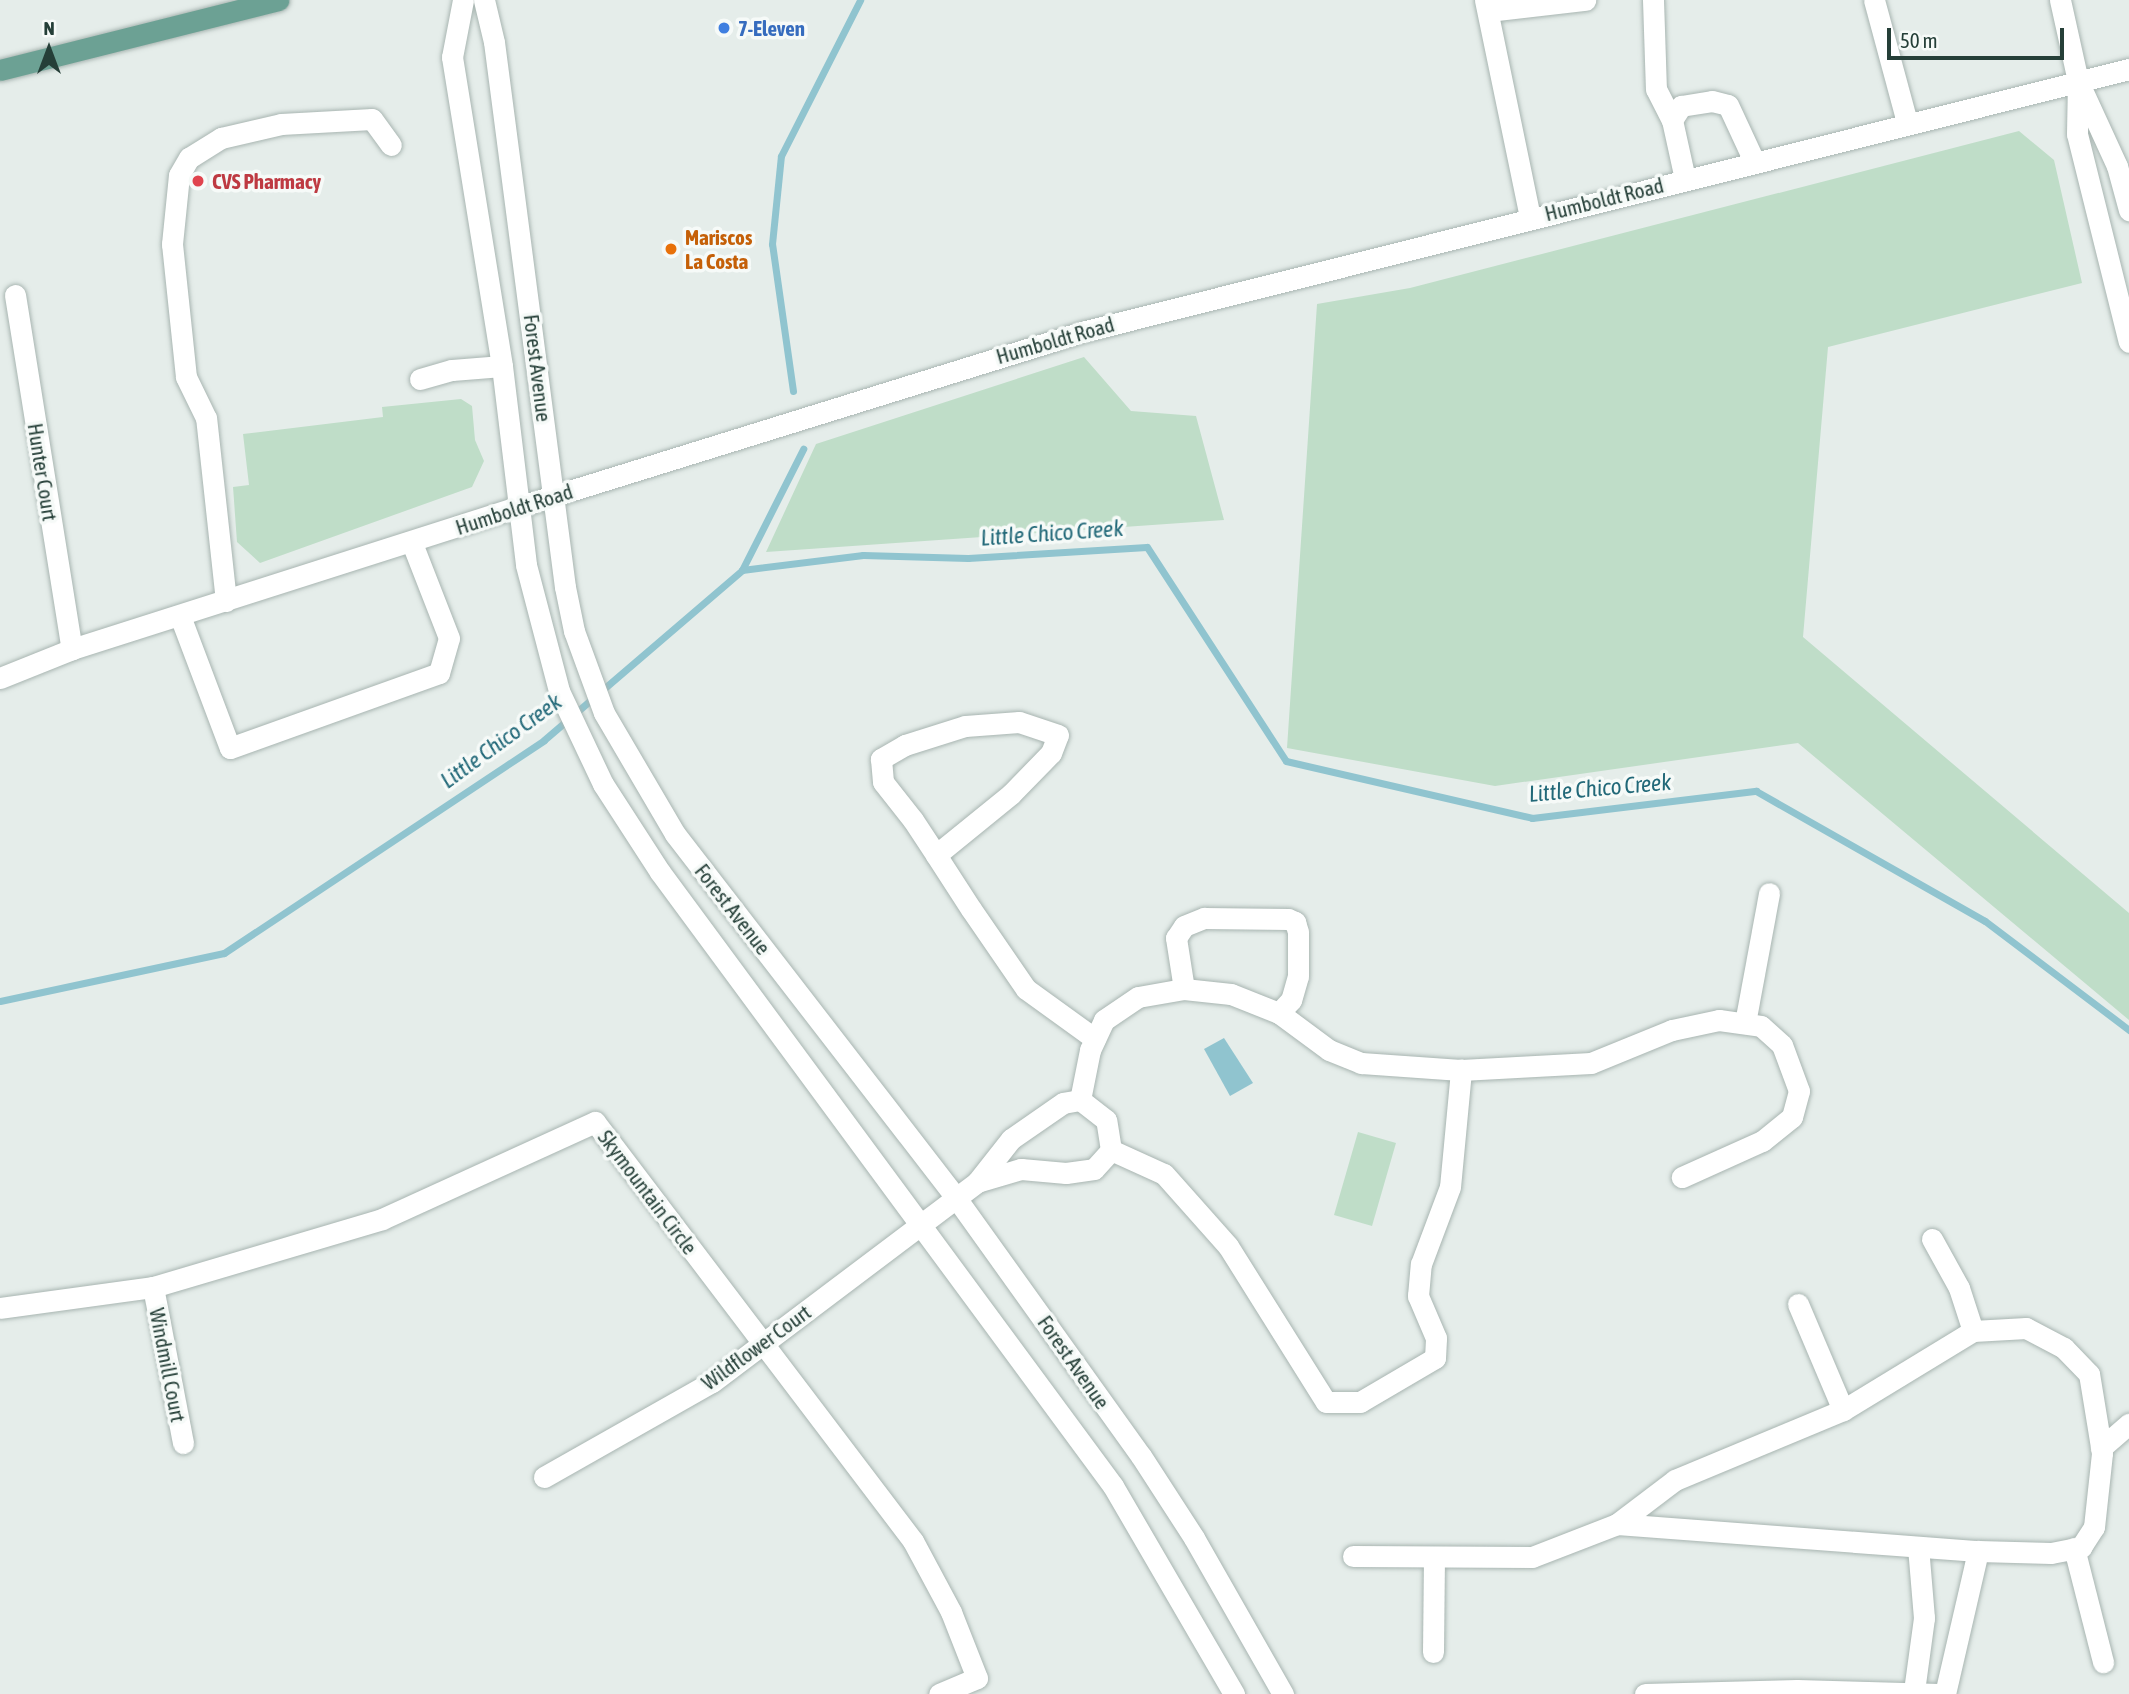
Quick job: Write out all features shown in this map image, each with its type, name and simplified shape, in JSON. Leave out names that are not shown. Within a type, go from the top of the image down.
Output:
[{"type":"main road","points":[[0,70],[278,0]]},
{"type":"street","name":"Forest Avenue","points":[[463,0],[452,57],[502,366],[518,507],[542,638],[559,691],[603,784],[660,872],[1113,1486],[1234,1694]]},
{"type":"street","name":"Forest Avenue","points":[[484,0],[496,55],[565,587],[586,667],[628,760],[675,834],[954,1195],[1141,1456],[1194,1538],[1283,1694]]},
{"type":"street","points":[[1530,218],[1486,6],[1585,0]]},
{"type":"street","points":[[1653,0],[1656,89],[1672,120],[1685,179]]},
{"type":"street","points":[[1874,0],[1907,122]]},
{"type":"street","points":[[2060,0],[2078,81],[2117,166],[2129,210]]},
{"type":"street","name":"Humboldt Road","points":[[0,678],[72,649],[1082,332],[1907,122],[2129,69]]},
{"type":"street","points":[[2078,81],[2077,134],[2129,342]]},
{"type":"street","points":[[1672,120],[1681,106],[1712,101],[1728,105],[1754,161]]},
{"type":"street","points":[[226,601],[206,418],[186,377],[171,226],[179,175],[189,158],[221,138],[325,119],[373,119],[391,145]]},
{"type":"street","name":"Hunter Court","points":[[15,295],[72,649]]},
{"type":"street","points":[[420,379],[452,370],[502,366]]},
{"type":"street","points":[[180,616],[230,748],[439,673],[449,638],[412,543]]},
{"type":"street","points":[[936,855],[1011,794],[1051,753],[1058,735],[1019,722],[965,726],[905,745],[881,759],[883,782],[936,855],[1026,989],[1095,1039]]},
{"type":"street","points":[[1745,1023],[1769,893]]},
{"type":"street","points":[[1184,989],[1176,938],[1184,926],[1205,918],[1288,919],[1295,922],[1298,932],[1298,976],[1291,1000],[1279,1013]]},
{"type":"street","points":[[1080,1100],[1095,1039],[1104,1020],[1138,997],[1184,989],[1231,994],[1279,1013],[1329,1050],[1361,1063],[1461,1070],[1591,1063],[1672,1030],[1719,1020],[1761,1026],[1782,1045],[1799,1091],[1792,1117],[1762,1141],[1682,1177]]},
{"type":"street","points":[[1111,1150],[1164,1174],[1228,1246],[1326,1402],[1360,1402],[1435,1358],[1436,1338],[1418,1296],[1421,1264],[1450,1187],[1461,1070]]},
{"type":"street","points":[[1080,1100],[1106,1120],[1111,1150]]},
{"type":"street","points":[[977,1182],[1011,1139],[1063,1104],[1080,1100]]},
{"type":"street","name":"Skymountain Circle","points":[[0,1308],[153,1287],[383,1219],[596,1122],[913,1541],[951,1612],[977,1678],[939,1694]]},
{"type":"street","points":[[977,1182],[1021,1169],[1066,1173],[1094,1169],[1111,1150]]},
{"type":"street","name":"Wildflower Court","points":[[544,1478],[712,1382],[920,1224],[954,1195],[977,1182]]},
{"type":"street","points":[[1932,1239],[1959,1287],[1973,1331]]},
{"type":"street","name":"Windmill Court","points":[[153,1287],[183,1443]]},
{"type":"street","points":[[1798,1304],[1843,1410]]},
{"type":"street","points":[[1353,1556],[1532,1557],[1617,1524],[1675,1480],[1843,1410],[1973,1331],[2026,1328],[2064,1348],[2088,1374],[2101,1448],[2094,1527],[2081,1547],[2051,1553],[1978,1551],[1617,1524]]},
{"type":"street","points":[[2101,1448],[2129,1424]]},
{"type":"street","points":[[1914,1690],[1924,1618],[1918,1547]]},
{"type":"street","points":[[2074,1549],[2103,1662]]},
{"type":"street","points":[[1945,1694],[1978,1551]]},
{"type":"street","points":[[1433,1652],[1434,1557]]},
{"type":"street","points":[[1644,1694],[1914,1690],[1938,1694]]},
{"type":"green space","points":[[2019,131],[2054,160],[2082,283],[1828,347],[1803,637],[2129,913],[2129,1020],[1798,743],[1495,786],[1287,748],[1317,304],[1410,288]]},
{"type":"green space","points":[[1084,357],[1131,411],[1196,416],[1224,520],[766,552],[816,444]]},
{"type":"green space","points":[[461,399],[472,406],[475,440],[484,461],[472,487],[260,563],[237,542],[233,487],[249,485],[243,434],[383,417],[382,407]]},
{"type":"green space","points":[[1358,1132],[1396,1143],[1372,1226],[1334,1215]]},
{"type":"water","points":[[1224,1038],[1253,1083],[1230,1096],[1204,1049]]},
{"type":"waterway","points":[[793,391],[772,244],[781,156],[860,0]]},
{"type":"waterway","points":[[742,570],[803,449]]},
{"type":"waterway","name":"Little Chico Creek","points":[[0,1001],[224,953],[544,740],[742,570],[863,555],[968,558],[1147,547],[1286,761],[1532,818],[1756,791],[1985,921],[2129,1030]]},
{"type":"place","name":"7-Eleven","points":[[724,28]]},
{"type":"place","name":"CVS Pharmacy","points":[[198,181]]},
{"type":"place","name":"Mariscos La Costa","points":[[671,249]]}]
